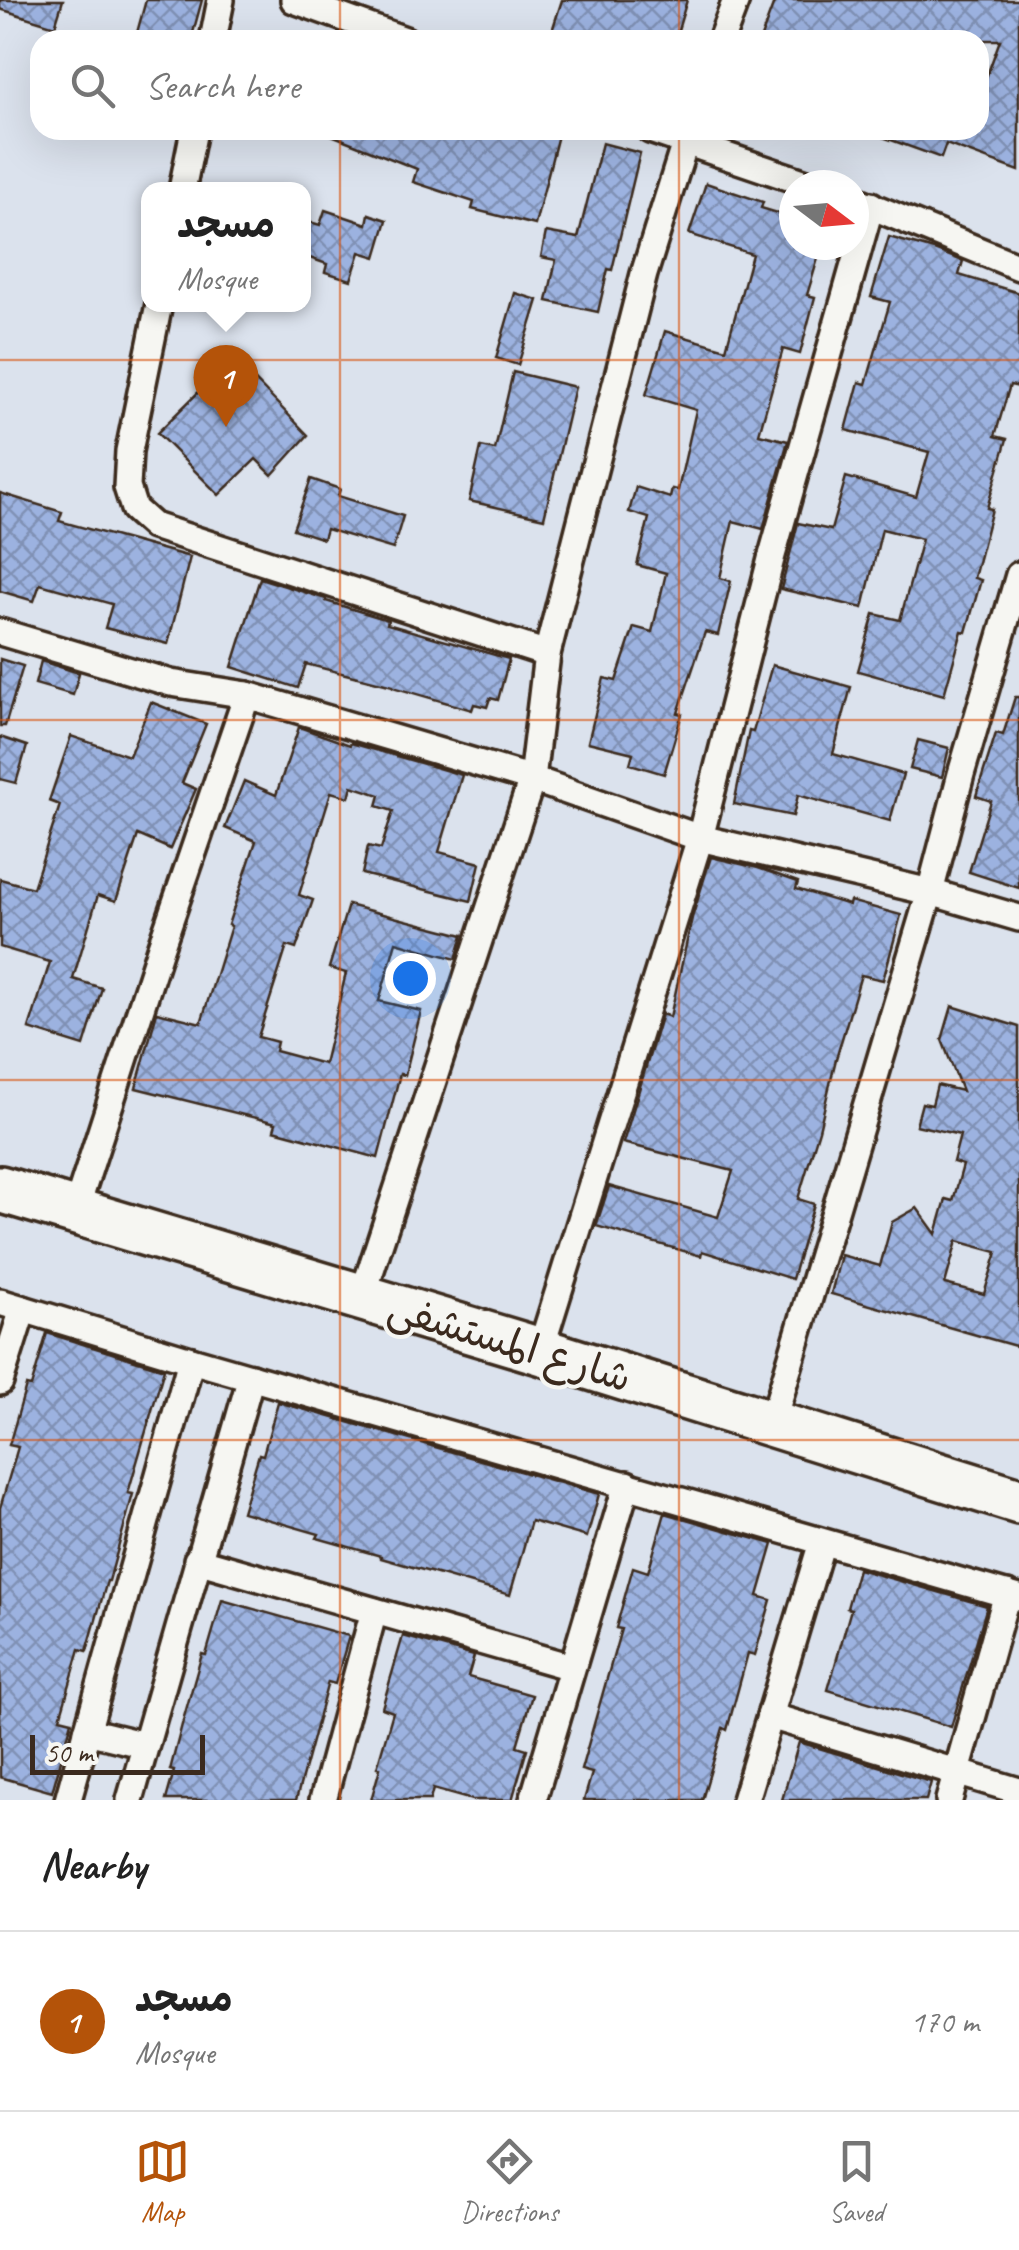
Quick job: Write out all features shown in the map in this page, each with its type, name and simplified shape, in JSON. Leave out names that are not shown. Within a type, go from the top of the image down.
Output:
[{"type":"highway","name":"شارع المستشفى","points":[[0,1189],[540,1351],[1019,1501]]},
{"type":"street","points":[[215,30],[221,0]]},
{"type":"street","points":[[294,0],[377,30]]},
{"type":"street","points":[[725,30],[736,0]]},
{"type":"street","points":[[184,182],[192,140]]},
{"type":"street","points":[[362,1297],[532,779],[547,654],[644,274],[685,140]]},
{"type":"street","points":[[696,140],[779,172]]},
{"type":"street","points":[[869,204],[1019,267]]},
{"type":"street","points":[[540,1351],[700,838],[848,260]]},
{"type":"street","points":[[157,312],[129,450],[128,486],[134,509],[152,526],[547,654]]},
{"type":"street","points":[[772,1423],[930,892],[1019,576]]},
{"type":"street","points":[[0,632],[170,682],[247,695],[532,779],[700,838],[930,892],[1019,918]]},
{"type":"street","points":[[75,1212],[247,695]]},
{"type":"street","points":[[0,1382],[11,1305],[1013,1596],[948,1800]]},
{"type":"street","points":[[68,1800],[191,1360]]},
{"type":"street","points":[[130,1800],[252,1377]]},
{"type":"street","points":[[533,1800],[627,1484]]},
{"type":"street","points":[[745,1800],[822,1542]]},
{"type":"street","points":[[197,1560],[571,1667]]},
{"type":"street","points":[[323,1800],[374,1612]]},
{"type":"street","points":[[770,1716],[1019,1791]]},
{"type":"street","points":[[87,1731],[145,1745]]},
{"type":"building","points":[[0,0],[63,0],[55,26],[0,9]]},
{"type":"building","points":[[146,0],[202,0],[194,30],[138,30]]},
{"type":"building","points":[[562,0],[687,0],[678,30],[552,30]]},
{"type":"building","points":[[775,0],[1019,0],[1019,171],[946,144],[941,158],[891,140],[989,140],[989,70],[1000,40],[989,40],[989,30],[764,30]]},
{"type":"building","points":[[344,140],[557,140],[535,225],[472,209],[474,202],[413,182],[417,169]]},
{"type":"building","points":[[602,143],[640,153],[598,312],[547,301],[556,260],[541,257],[546,232],[578,238]]},
{"type":"building","points":[[706,183],[763,202],[761,208],[779,213],[779,260],[818,260],[807,295],[815,297],[800,354],[783,349],[759,434],[788,441],[763,529],[733,521],[720,578],[731,581],[718,635],[705,632],[678,713],[682,714],[664,774],[630,764],[633,753],[588,742],[604,678],[616,681],[634,627],[652,632],[666,573],[637,565],[649,518],[629,512],[636,487],[670,498],[672,489],[678,490],[696,410],[646,395],[665,331],[726,349],[752,254],[689,234]]},
{"type":"building","points":[[325,210],[367,224],[369,214],[387,220],[376,257],[360,252],[351,280],[325,272],[327,264],[311,258],[311,222],[320,225]]},
{"type":"building","points":[[889,237],[963,261],[959,275],[1019,293],[1019,387],[1010,385],[995,436],[1007,439],[987,508],[992,509],[974,578],[981,580],[944,695],[858,671],[874,614],[900,620],[922,539],[882,529],[863,608],[781,589],[798,523],[831,530],[846,477],[916,497],[929,452],[846,430],[859,382],[866,384],[890,302],[871,297]]},
{"type":"building","points":[[515,293],[538,300],[518,365],[496,358]]},
{"type":"building","points":[[233,358],[308,435],[272,475],[256,459],[219,495],[157,433]]},
{"type":"building","points":[[513,372],[575,387],[544,518],[469,501],[481,447],[495,450]]},
{"type":"building","points":[[311,479],[340,489],[338,496],[403,516],[393,549],[326,529],[323,539],[293,529]]},
{"type":"building","points":[[0,493],[62,512],[59,521],[190,557],[168,644],[105,628],[112,604],[40,584],[34,601],[0,591]]},
{"type":"building","points":[[260,578],[388,620],[387,624],[509,659],[498,700],[490,698],[487,707],[474,704],[472,710],[306,664],[298,688],[232,667]]},
{"type":"building","points":[[0,659],[23,666],[5,726],[0,726]]},
{"type":"building","points":[[41,661],[79,673],[73,695],[35,684]]},
{"type":"building","points":[[772,665],[851,687],[833,754],[903,774],[890,821],[798,795],[793,816],[734,804],[749,731],[753,732]]},
{"type":"building","points":[[1015,697],[1019,697],[1019,888],[969,872],[991,801],[976,796],[996,733],[1003,735]]},
{"type":"building","points":[[151,702],[206,724],[182,783],[196,789],[170,849],[138,835],[116,901],[98,895],[73,979],[102,988],[84,1046],[29,1029],[50,962],[0,947],[0,879],[33,888],[60,805],[49,801],[71,736],[129,756]]},
{"type":"building","points":[[299,727],[462,775],[439,852],[480,863],[471,901],[362,874],[368,846],[381,849],[393,811],[377,806],[380,795],[352,786],[349,797],[331,792],[299,895],[313,900],[296,949],[287,946],[258,1037],[277,1042],[275,1051],[324,1064],[346,973],[329,968],[348,905],[463,935],[456,959],[396,942],[379,1001],[421,1011],[378,1158],[274,1130],[276,1123],[136,1088],[157,1012],[201,1023],[256,841],[225,828],[244,781],[276,795]]},
{"type":"building","points":[[0,737],[27,746],[16,783],[0,779]]},
{"type":"building","points":[[918,740],[949,748],[942,777],[910,769]]},
{"type":"building","points":[[711,857],[798,882],[796,889],[901,915],[883,980],[861,975],[798,1199],[814,1204],[792,1279],[702,1251],[701,1256],[596,1226],[609,1186],[718,1217],[733,1171],[623,1143],[662,1014],[670,1017],[692,918]]},
{"type":"building","points":[[952,1006],[1019,1027],[1019,1347],[831,1294],[841,1255],[880,1266],[892,1222],[917,1208],[936,1234],[946,1199],[953,1201],[963,1165],[953,1162],[960,1135],[916,1125],[922,1103],[932,1105],[937,1085],[962,1091],[942,1040]],"holes":[[[957,1241],[997,1252],[984,1294],[945,1284]]]},
{"type":"building","points":[[47,1333],[164,1369],[128,1493],[133,1494],[109,1581],[87,1651],[80,1649],[60,1718],[72,1721],[52,1792],[0,1777],[0,1508],[18,1447],[9,1445]]},
{"type":"building","points":[[278,1402],[599,1494],[587,1537],[531,1521],[510,1595],[242,1512]]},
{"type":"building","points":[[665,1513],[773,1544],[758,1596],[771,1600],[755,1655],[748,1653],[702,1800],[584,1800],[592,1773],[581,1770],[621,1629],[616,1628],[633,1567],[648,1572]]},
{"type":"building","points":[[858,1569],[987,1606],[951,1727],[828,1690]]},
{"type":"building","points":[[222,1600],[349,1636],[335,1684],[328,1682],[296,1800],[166,1800],[184,1717]]},
{"type":"building","points":[[403,1636],[474,1656],[468,1677],[532,1695],[517,1746],[527,1749],[512,1800],[472,1800],[433,1789],[430,1800],[371,1800],[393,1712],[382,1708]]},
{"type":"building","points":[[799,1742],[931,1782],[926,1800],[782,1800]]},
{"type":"place","name":"مسجد","points":[[226,427]]}]
